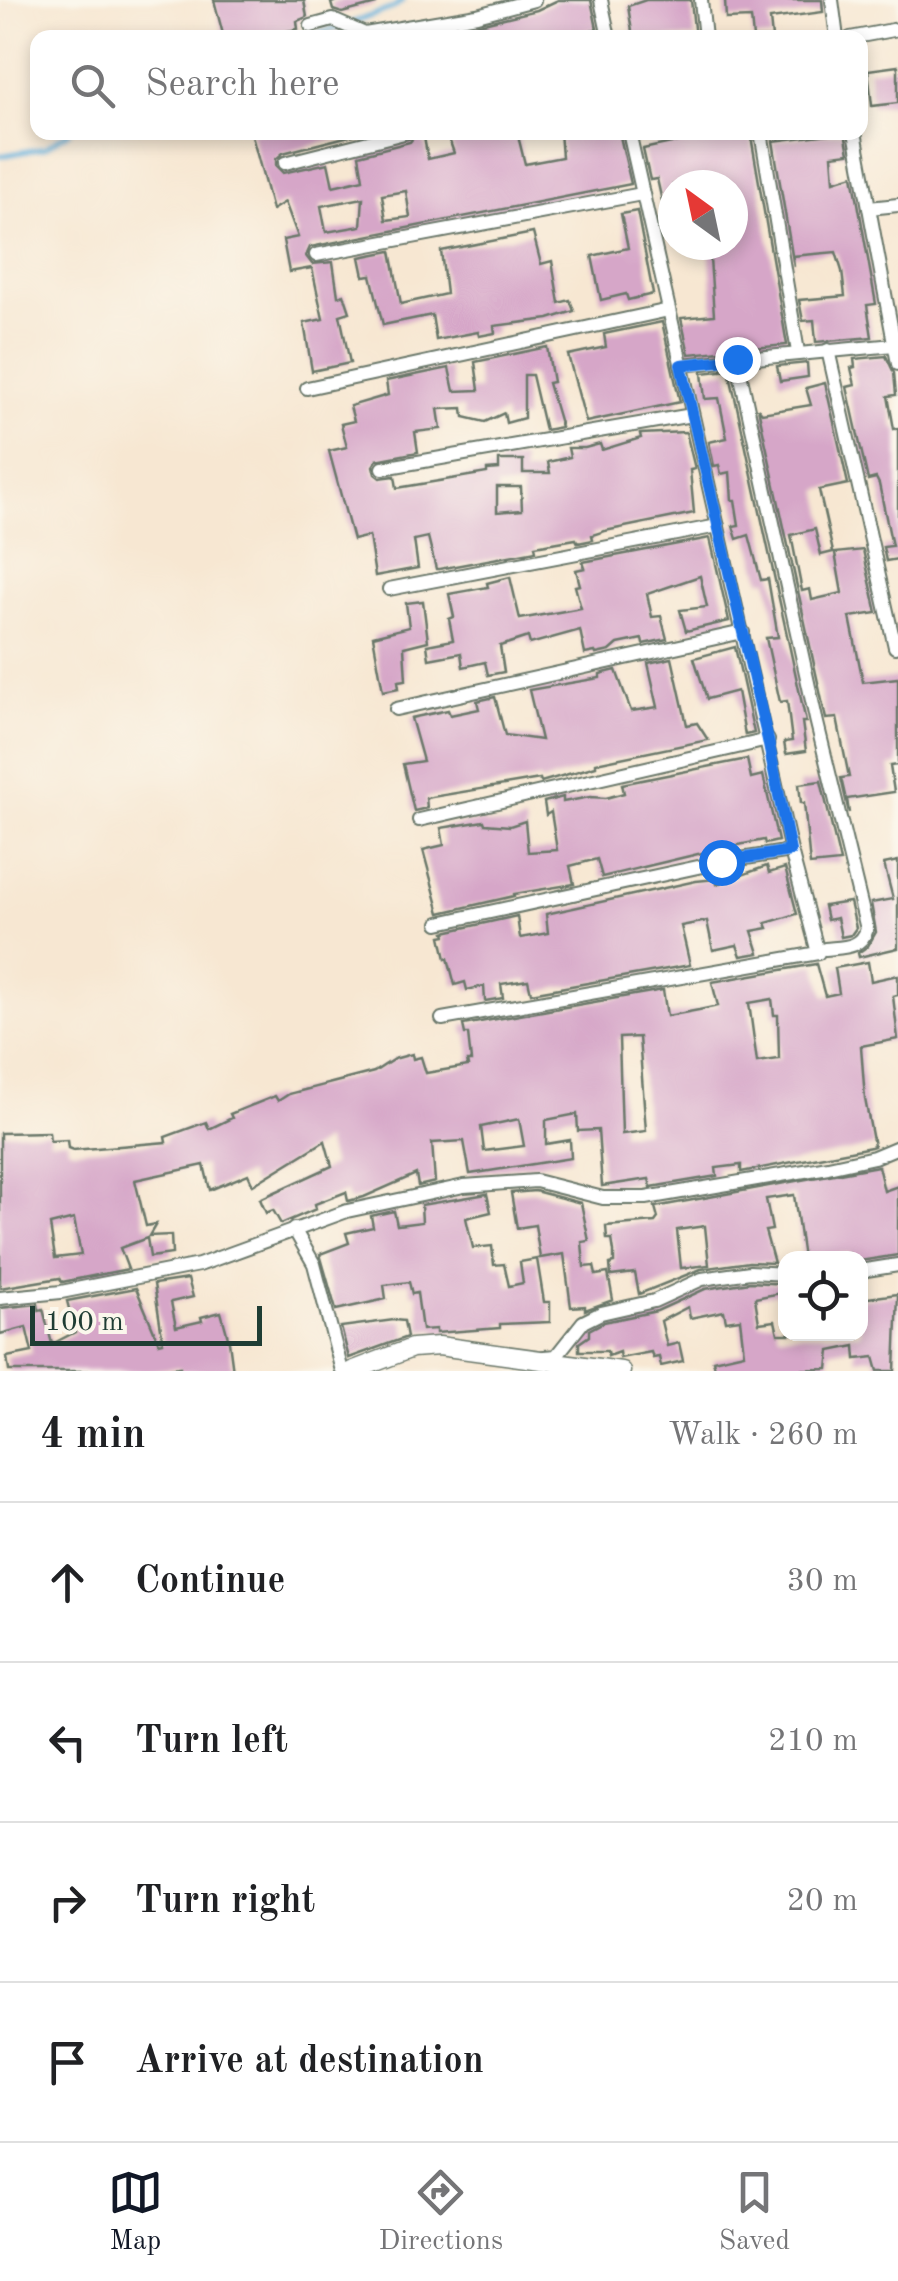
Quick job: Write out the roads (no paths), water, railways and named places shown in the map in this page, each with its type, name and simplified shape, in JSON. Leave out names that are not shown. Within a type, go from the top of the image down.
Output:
[{"type":"street","points":[[384,30],[476,15],[534,0]]},
{"type":"street","points":[[601,0],[608,30]]},
{"type":"street","points":[[701,0],[704,30]]},
{"type":"street","points":[[832,0],[836,30]]},
{"type":"street","points":[[311,26],[333,20],[351,30]]},
{"type":"street","points":[[868,35],[898,29]]},
{"type":"street","points":[[285,163],[376,140]]},
{"type":"street","points":[[442,1019],[818,953],[790,851],[631,140]]},
{"type":"street","points":[[762,140],[798,352]]},
{"type":"street","points":[[856,140],[891,304],[898,364]]},
{"type":"street","points":[[316,255],[642,194]]},
{"type":"street","points":[[869,208],[898,205]]},
{"type":"street","points":[[306,388],[669,310]]},
{"type":"street","points":[[681,365],[894,345]]},
{"type":"street","points":[[828,350],[897,651]]},
{"type":"street","points":[[737,359],[833,794],[867,929],[855,946],[825,949]]},
{"type":"street","points":[[383,468],[692,415]]},
{"type":"street","points":[[388,589],[718,526]]},
{"type":"street","points":[[396,710],[743,632]]},
{"type":"street","points":[[420,820],[768,740]]},
{"type":"street","points":[[439,922],[790,851]]},
{"type":"street","points":[[0,1298],[60,1292],[199,1265],[347,1211],[464,1186],[536,1181],[603,1198],[646,1198],[828,1167],[874,1157],[898,1147]]},
{"type":"street","points":[[294,1229],[314,1264],[342,1371]]},
{"type":"street","points":[[868,1270],[898,1265]]},
{"type":"street","points":[[532,1359],[556,1356],[584,1322],[601,1313],[654,1301],[702,1279],[750,1272],[778,1274]]},
{"type":"street","points":[[352,1371],[412,1348],[438,1346],[621,1371]]},
{"type":"waterway","points":[[351,23],[393,8],[403,0]]},
{"type":"waterway","points":[[330,30],[341,27]]},
{"type":"waterway","points":[[0,156],[44,148],[56,140]]}]
